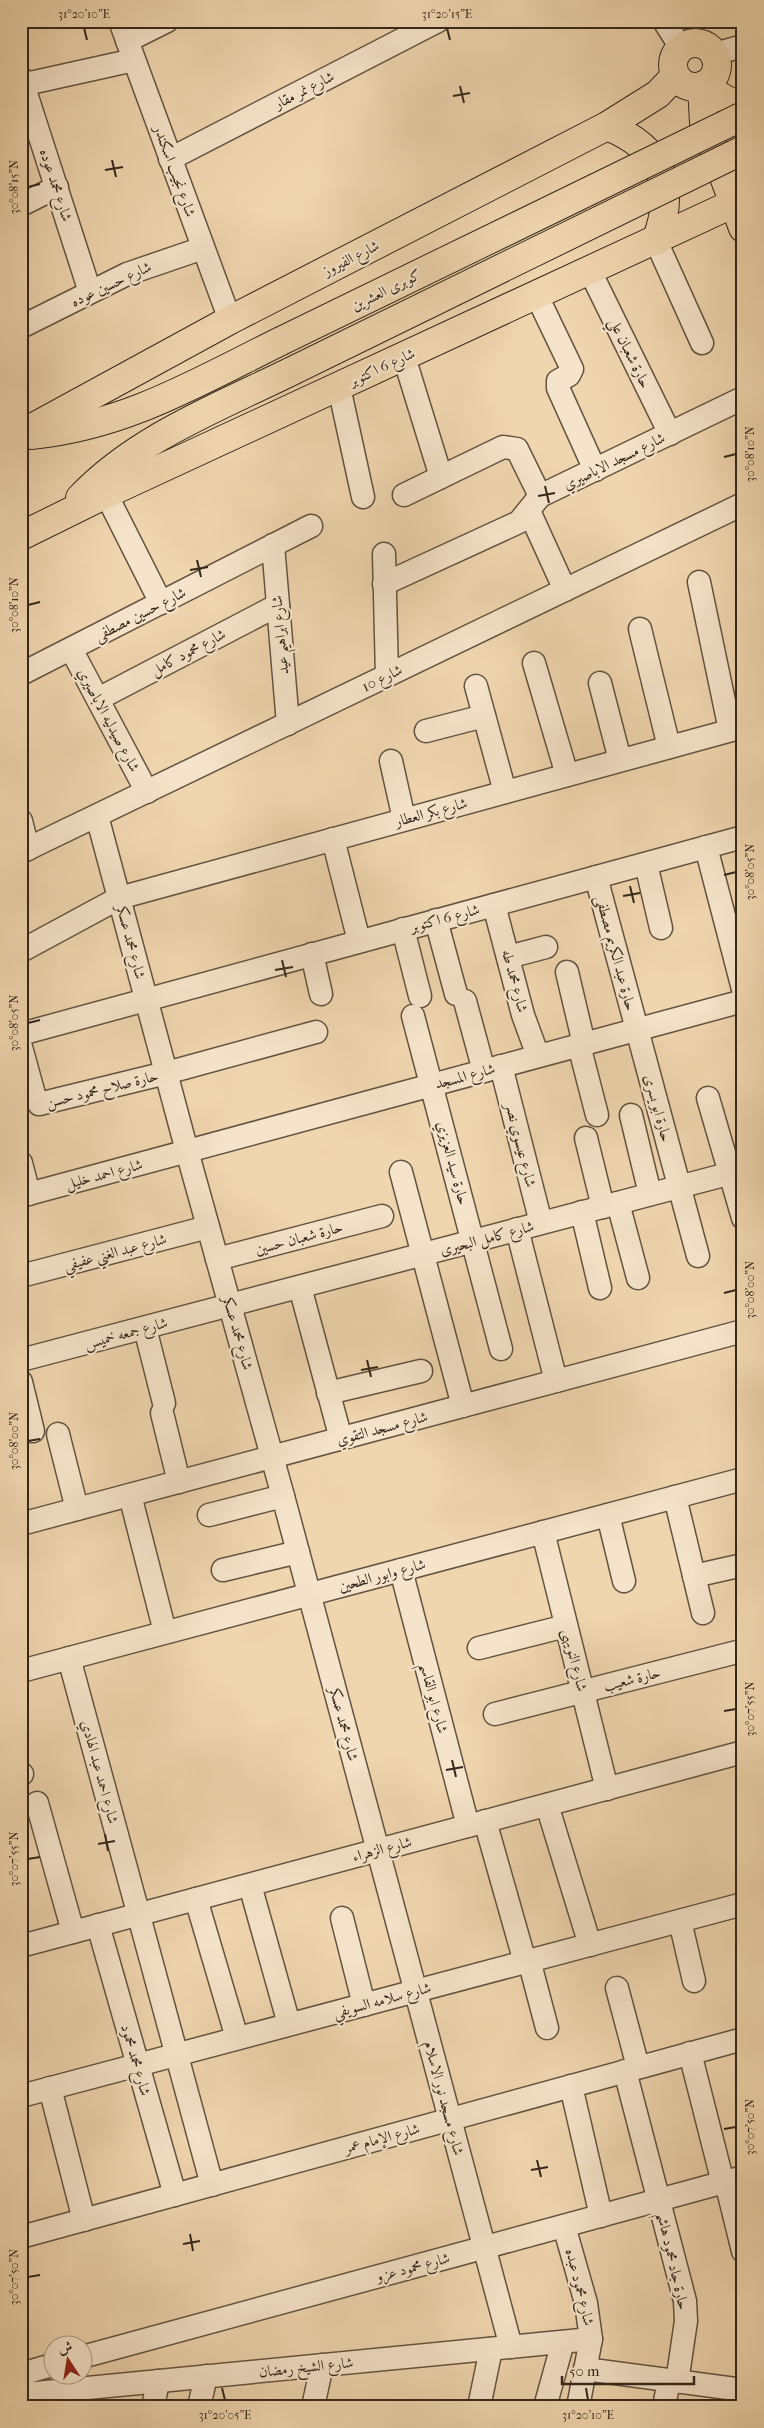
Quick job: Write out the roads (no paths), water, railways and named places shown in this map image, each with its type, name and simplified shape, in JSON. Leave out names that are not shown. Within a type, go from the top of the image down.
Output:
[{"type":"main road","points":[[702,86],[714,76],[716,62],[714,54],[709,48],[698,43],[686,45],[681,48],[673,61],[675,76],[686,86],[702,86],[739,107],[743,116]]},
{"type":"main road","name":"شارع الفيروز","points":[[21,435],[230,320],[607,126],[658,94],[675,76]]},
{"type":"main road","points":[[702,86],[704,123],[740,210]]},
{"type":"main road","name":"كوبرى العشرين","points":[[21,435],[59,432],[99,424],[139,410],[743,116]]},
{"type":"main road","points":[[607,126],[629,135],[648,150],[660,171],[666,194],[665,218],[656,241]]},
{"type":"main road","name":"كوبرى العشرين","points":[[64,515],[91,486],[122,460],[149,443],[743,150]]},
{"type":"main road","name":"شارع 6 اكتوبر","points":[[21,536],[106,494],[656,241],[740,210]]},
{"type":"street","points":[[22,82],[127,41],[167,21]]},
{"type":"street","name":"شارع نمر مقار","points":[[170,159],[438,21]]},
{"type":"street","points":[[664,21],[681,48]]},
{"type":"street","name":"شارع نجيب اسكندر","points":[[127,41],[230,320]]},
{"type":"street","points":[[714,54],[743,46]]},
{"type":"street","name":"شارع محمد عوده","points":[[22,82],[90,292]]},
{"type":"street","points":[[21,205],[56,188]]},
{"type":"street","points":[[656,241],[702,343]]},
{"type":"street","name":"شارع حسين عوده","points":[[21,327],[127,274],[203,248]]},
{"type":"street","name":"حارة شعبان علي","points":[[590,272],[670,434]]},
{"type":"street","points":[[537,296],[572,369],[569,375],[558,381],[557,386],[595,470]]},
{"type":"street","points":[[404,357],[442,477]]},
{"type":"street","points":[[339,387],[362,497]]},
{"type":"street","name":"شارع مسجد الاباصيري","points":[[384,584],[519,522],[535,503],[595,470],[743,398]]},
{"type":"street","points":[[404,495],[503,447],[512,447],[519,453],[565,590]]},
{"type":"street","points":[[106,494],[161,603]]},
{"type":"street","name":"شارع 10","points":[[25,851],[743,504]]},
{"type":"street","name":"شارع حسين مصطفى","points":[[21,674],[311,526]]},
{"type":"street","name":"شارع ابراهيم عيد","points":[[272,545],[288,724]]},
{"type":"street","points":[[384,554],[387,676]]},
{"type":"street","points":[[699,582],[736,729]]},
{"type":"street","name":"شارع محمود كامل","points":[[98,700],[278,605]]},
{"type":"street","points":[[640,629],[670,747]]},
{"type":"street","name":"شارع صيدليه الاباصيري","points":[[71,649],[147,792]]},
{"type":"street","points":[[534,663],[567,775]]},
{"type":"street","points":[[600,683],[620,760]]},
{"type":"street","points":[[476,686],[506,792]]},
{"type":"street","points":[[426,731],[484,716]]},
{"type":"street","name":"شارع بكر العطار","points":[[21,951],[119,898],[736,729]]},
{"type":"street","points":[[391,761],[404,819]]},
{"type":"street","name":"شارع محمد عسكر","points":[[97,816],[186,1151],[273,1458],[378,1850]]},
{"type":"street","points":[[21,821],[25,851]]},
{"type":"street","name":"شارع 6 اكتوبر","points":[[21,1034],[743,837]]},
{"type":"street","points":[[333,839],[359,941]]},
{"type":"street","points":[[706,847],[743,988]]},
{"type":"street","points":[[646,864],[662,928]]},
{"type":"street","name":"حارة عبد الكريم مصطفى","points":[[596,877],[637,1030]]},
{"type":"street","name":"شارع محمد طه","points":[[494,905],[523,1015],[538,1056]]},
{"type":"street","name":"شارع عيسوي نصر","points":[[436,920],[460,998],[492,1069],[541,1223]]},
{"type":"street","name":"حارة سيد العزيزي","points":[[403,930],[432,1085],[500,1349]]},
{"type":"street","points":[[508,957],[546,947]]},
{"type":"street","points":[[312,954],[321,994]]},
{"type":"street","points":[[566,972],[597,1115]]},
{"type":"street","name":"شارع المسجد","points":[[186,1151],[743,1001]]},
{"type":"street","name":"حارة ابو يسرى","points":[[637,1030],[698,1256]]},
{"type":"street","points":[[166,1073],[316,1032]]},
{"type":"street","name":"حارة صلاح محمود حسن","points":[[21,1047],[35,1098],[39,1104],[166,1073]]},
{"type":"street","points":[[708,1098],[737,1171],[743,1218]]},
{"type":"street","points":[[631,1115],[650,1194]]},
{"type":"street","points":[[586,1138],[601,1207],[600,1288]]},
{"type":"street","name":"شارع احمد خليل","points":[[25,1195],[186,1151]]},
{"type":"street","points":[[21,1162],[25,1195]]},
{"type":"street","name":"شارع كامل البحيرى","points":[[230,1305],[737,1171]]},
{"type":"street","points":[[401,1172],[463,1406]]},
{"type":"street","points":[[601,1207],[638,1278]]},
{"type":"street","name":"حارة شعبان حسين","points":[[217,1259],[382,1216]]},
{"type":"street","name":"شارع عبد الغني عفيفي","points":[[21,1276],[208,1227]]},
{"type":"street","points":[[517,1230],[556,1381]]},
{"type":"street","points":[[300,1287],[341,1439]]},
{"type":"street","name":"شارع جمعه خميس","points":[[21,1360],[230,1305]]},
{"type":"street","points":[[145,1328],[179,1482]]},
{"type":"street","name":"شارع مسجد التقوي","points":[[21,1524],[743,1331]]},
{"type":"street","points":[[328,1393],[421,1370]]},
{"type":"street","points":[[21,1382],[33,1431]]},
{"type":"street","points":[[58,1434],[77,1509]]},
{"type":"street","name":"شارع وابور الطحين","points":[[21,1671],[743,1479]]},
{"type":"street","points":[[130,1495],[165,1632]]},
{"type":"street","points":[[209,1515],[283,1496]]},
{"type":"street","points":[[675,1497],[702,1613]]},
{"type":"street","points":[[608,1515],[624,1581]]},
{"type":"street","name":"شارع النويهى","points":[[543,1532],[607,1789]]},
{"type":"street","points":[[223,1570],[298,1552]]},
{"type":"street","points":[[694,1576],[743,1565]]},
{"type":"street","name":"شارع ابو القاسم","points":[[401,1570],[477,1824],[527,1961],[547,2028]]},
{"type":"street","points":[[479,1648],[566,1626]]},
{"type":"street","name":"حارة شعيب","points":[[495,1714],[741,1651]]},
{"type":"street","name":"شارع احمد عبد الهادي","points":[[69,1658],[212,2185]]},
{"type":"street","name":"شارع الزهراء","points":[[21,1946],[743,1752]]},
{"type":"street","points":[[37,1803],[72,1932]]},
{"type":"street","points":[[547,1805],[590,1945]]},
{"type":"street","name":"شارع مسجد نور الاسلام","points":[[378,1850],[484,2248],[501,2348],[478,2407]]},
{"type":"street","points":[[250,1885],[289,2024]]},
{"type":"street","points":[[196,1899],[237,2038]]},
{"type":"street","name":"شارع سلامه السويفي","points":[[21,2096],[743,1904]]},
{"type":"street","points":[[342,1918],[364,2004]]},
{"type":"street","points":[[680,1921],[694,1981]]},
{"type":"street","name":"شارع محمد محمود","points":[[98,1925],[175,2195]]},
{"type":"street","name":"حارة جاد محمود هاشم","points":[[617,1988],[659,2200],[686,2311],[673,2381],[664,2407]]},
{"type":"street","name":"شارع الإمام عمر","points":[[21,2237],[743,2039]]},
{"type":"street","points":[[690,2053],[730,2181],[743,2251]]},
{"type":"street","points":[[571,2086],[601,2216]]},
{"type":"street","points":[[50,2088],[84,2220]]},
{"type":"street","name":"شارع محمود عزو","points":[[92,2354],[730,2181]]},
{"type":"street","name":"شارع محمود عبده","points":[[564,2226],[586,2303],[591,2339],[578,2407]]},
{"type":"street","name":"شارع الشيخ رمضان","points":[[30,2397],[206,2376],[591,2339]]},
{"type":"street","points":[[545,2407],[563,2342]]},
{"type":"street","points":[[313,2407],[322,2365]]},
{"type":"street","points":[[21,2374],[42,2368]]},
{"type":"street","points":[[586,2369],[743,2390]]},
{"type":"street","points":[[200,2407],[206,2376]]},
{"type":"street","points":[[153,2407],[158,2381]]},
{"type":"street","points":[[742,2407],[743,2400]]}]
